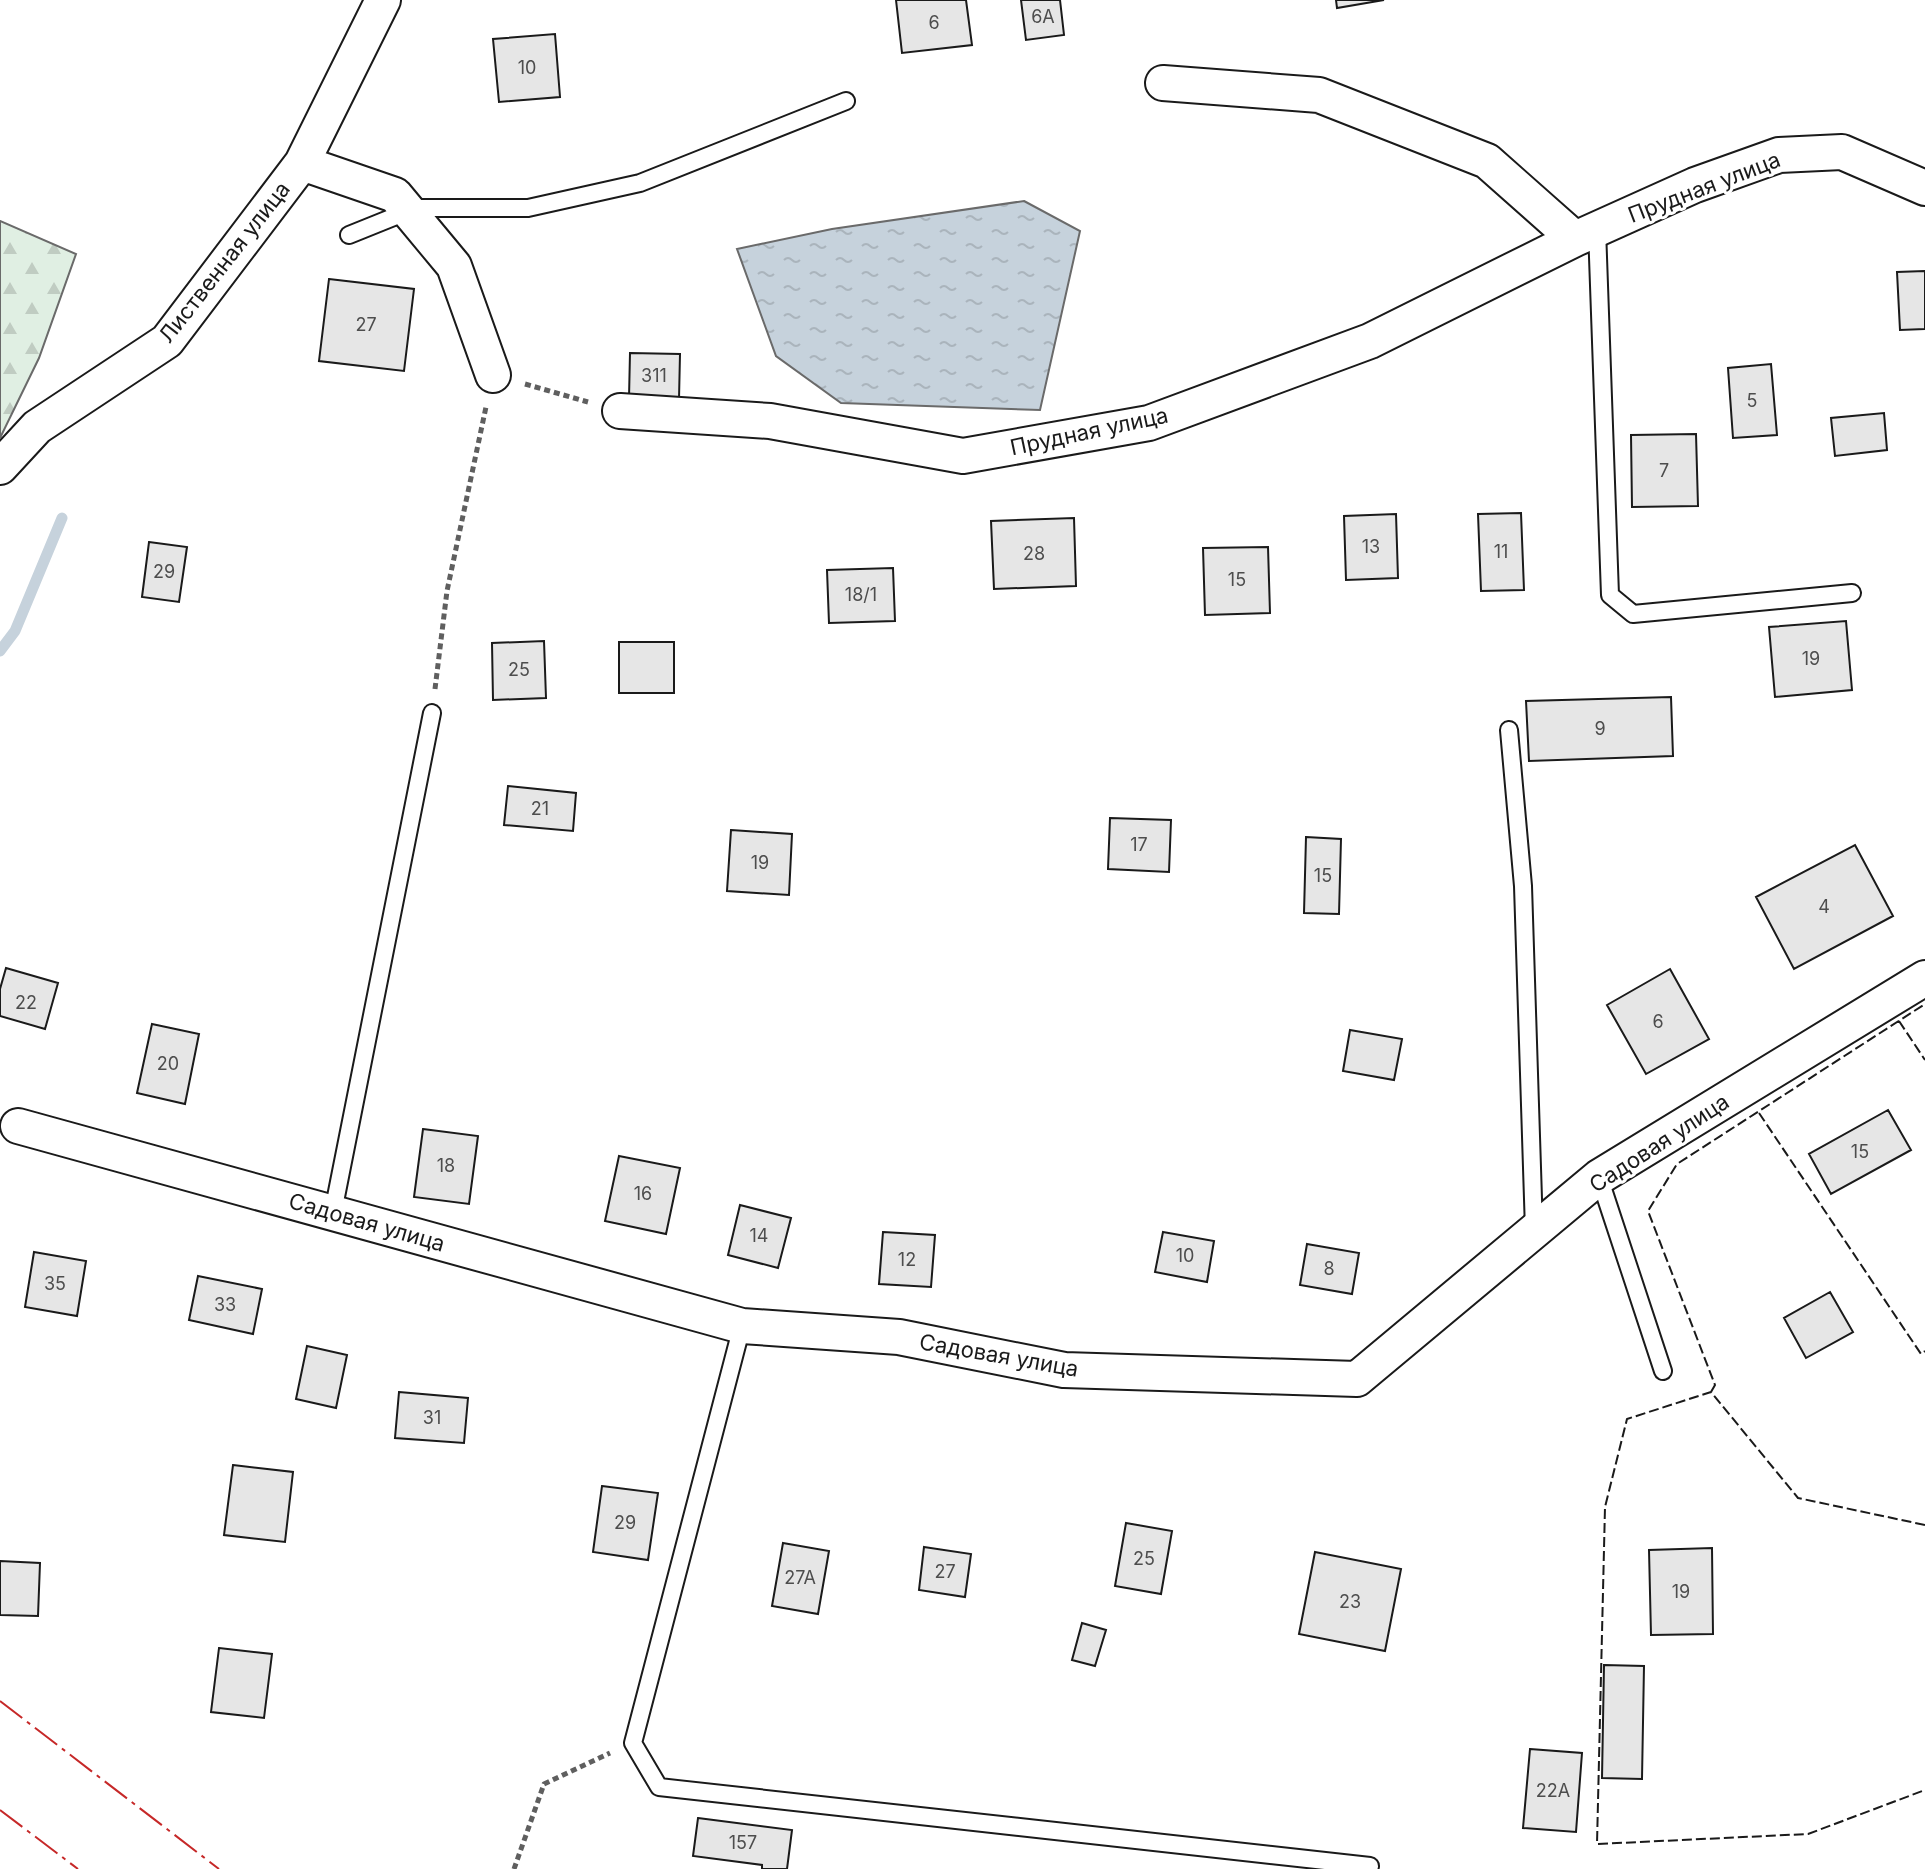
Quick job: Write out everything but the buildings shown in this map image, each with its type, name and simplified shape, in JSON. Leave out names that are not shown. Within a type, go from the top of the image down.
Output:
[{"type":"street","name":"Лиственная улица","points":[[0,467],[37,427],[167,341],[302,163],[383,0]]},
{"type":"street","points":[[1163,83],[1319,95],[1487,161],[1586,234]]},
{"type":"street","name":"Прудная улица","points":[[620,411],[770,421],[963,456],[1149,423],[1370,341],[1586,234],[1695,185],[1779,155],[1842,152],[1925,188]]},
{"type":"street","points":[[302,163],[395,195],[454,266],[493,375]]},
{"type":"street","name":"Садовая улица","points":[[18,1126],[742,1326],[899,1337],[1064,1370],[1357,1379],[1599,1177],[1925,978]]},
{"type":"lane","points":[[349,235],[416,208],[528,208],[640,183],[846,101]]},
{"type":"lane","points":[[1586,234],[1610,595],[1633,614],[1852,593]]},
{"type":"lane","points":[[333,1212],[432,713]]},
{"type":"lane","points":[[1509,730],[1523,886],[1534,1232]]},
{"type":"lane","points":[[1599,1177],[1663,1371]]},
{"type":"lane","points":[[742,1326],[633,1743],[659,1787],[1370,1866]]},
{"type":"path","points":[[432,713],[447,591],[493,375],[620,411]]},
{"type":"path","points":[[514,1869],[544,1784],[633,1743]]},
{"type":"green space","points":[[0,221],[76,254],[39,358],[0,438]]},
{"type":"water","points":[[1024,201],[1080,231],[1040,410],[841,403],[776,356],[737,249],[832,229]]},
{"type":"waterway","points":[[0,651],[15,631],[62,518]]},
{"type":"fence","points":[[1711,1392],[1715,1385],[1648,1211],[1677,1164],[1925,1004]]},
{"type":"fence","points":[[1899,1021],[1925,1060]]},
{"type":"fence","points":[[1759,1113],[1921,1354],[1925,1351]]},
{"type":"fence","points":[[1925,1525],[1798,1498],[1711,1392],[1627,1419],[1605,1507],[1597,1844],[1808,1834],[1925,1790]]},
{"type":"power","points":[[0,1701],[219,1869]]},
{"type":"power","points":[[0,1810],[78,1869]]}]
